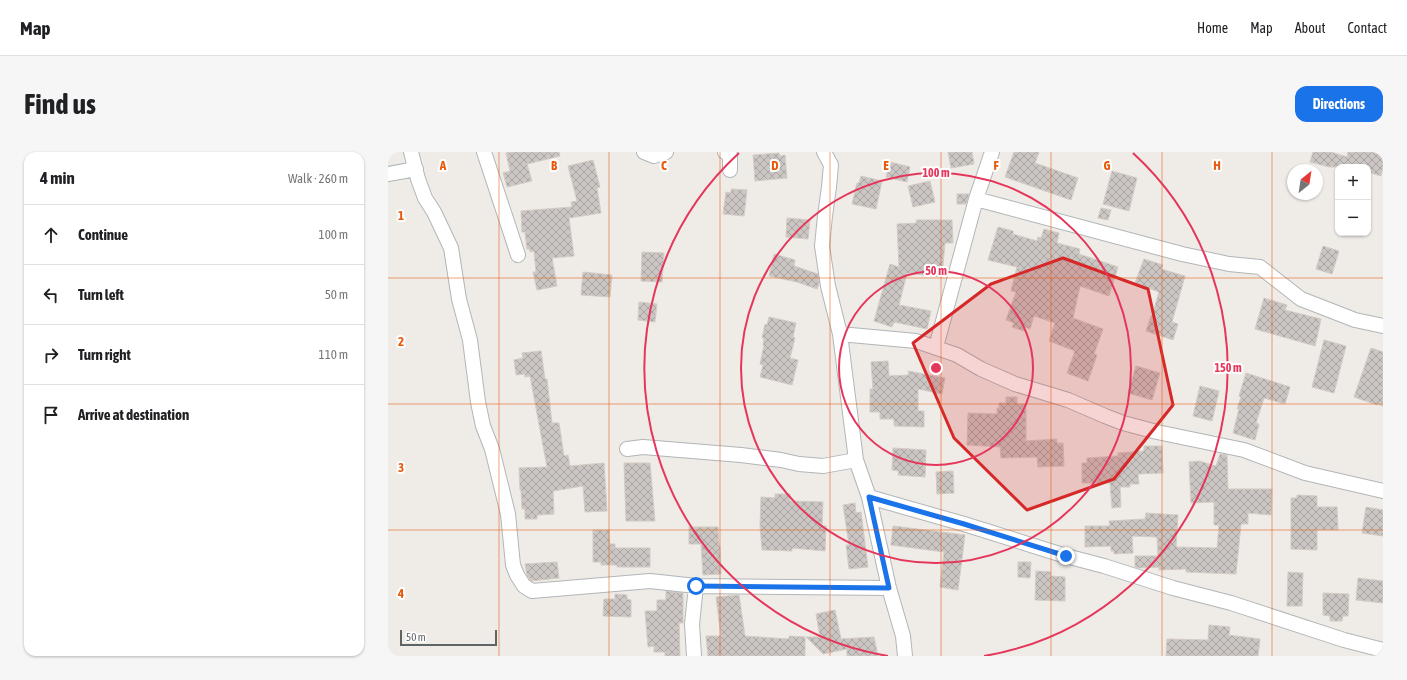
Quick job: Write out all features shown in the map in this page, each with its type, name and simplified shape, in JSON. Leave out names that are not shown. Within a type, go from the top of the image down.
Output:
[{"type":"street","points":[[411,152],[425,198],[434,212],[451,248],[459,299],[470,340],[478,402],[483,426],[492,449],[508,514],[513,565],[524,586],[532,591],[650,582],[696,586],[889,588]]},
{"type":"street","points":[[484,152],[518,255]]},
{"type":"street","points":[[644,152],[654,156],[666,152]]},
{"type":"street","points":[[725,152],[730,155],[730,170]]},
{"type":"street","points":[[824,152],[831,165],[830,187],[822,246],[828,286],[840,334],[856,460],[869,497],[889,588],[903,636],[905,656]]},
{"type":"street","points":[[936,347],[976,199],[992,152]]},
{"type":"street","points":[[388,174],[416,169]]},
{"type":"street","points":[[976,199],[1182,254],[1229,264],[1260,267],[1301,300],[1355,320],[1383,326]]},
{"type":"street","points":[[840,334],[916,341],[958,355],[981,369],[1015,384],[1068,400],[1123,423],[1157,432],[1244,450],[1305,473],[1383,490]]},
{"type":"street","points":[[627,449],[643,447],[741,454],[798,464],[823,466],[856,460]]},
{"type":"street","points":[[869,497],[964,524],[1173,588],[1231,603],[1344,640],[1383,650]]},
{"type":"street","points":[[694,656],[692,624],[696,586]]},
{"type":"highlighted area","points":[[1063,258],[1148,289],[1173,405],[1114,479],[1027,510],[954,438],[913,343],[991,284]]},
{"type":"building","points":[[559,152],[560,156],[527,164],[532,181],[507,187],[503,173],[510,171],[506,153]]},
{"type":"building","points":[[948,152],[972,152],[974,164],[951,168]]},
{"type":"building","points":[[1014,152],[1039,152],[1035,163],[1078,178],[1071,200],[1005,177]]},
{"type":"building","points":[[1313,152],[1331,152],[1347,157],[1348,152],[1383,152],[1383,167],[1381,176],[1371,173],[1371,164],[1335,164],[1335,167],[1329,167],[1323,165],[1323,164],[1310,162]]},
{"type":"building","points":[[779,153],[780,156],[785,155],[787,178],[755,181],[753,155]]},
{"type":"building","points":[[593,160],[600,187],[597,188],[601,213],[569,218],[574,256],[552,258],[557,286],[537,290],[533,272],[536,272],[534,251],[530,252],[530,249],[527,249],[525,232],[522,232],[521,211],[572,207],[571,202],[577,201],[568,166]]},
{"type":"building","points":[[890,162],[910,167],[907,182],[886,177]]},
{"type":"building","points":[[1112,171],[1137,178],[1129,211],[1103,204]]},
{"type":"building","points":[[861,176],[882,181],[876,209],[852,204],[857,183],[859,183]]},
{"type":"building","points":[[930,181],[935,202],[913,207],[908,186]]},
{"type":"building","points":[[731,189],[747,190],[744,216],[723,214],[726,192],[731,193]]},
{"type":"building","points":[[957,194],[969,194],[966,204],[957,204]]},
{"type":"building","points":[[1101,208],[1111,210],[1108,220],[1098,218]]},
{"type":"building","points":[[787,218],[810,220],[808,239],[786,237]]},
{"type":"building","points":[[916,220],[952,220],[953,243],[945,243],[942,277],[907,273],[899,305],[931,311],[927,329],[894,322],[892,327],[874,321],[890,264],[899,267],[897,224],[917,223]]},
{"type":"building","points":[[998,227],[1013,231],[1013,234],[1037,241],[1038,237],[1041,238],[1044,229],[1059,233],[1057,243],[1080,249],[1079,254],[1118,267],[1109,296],[1080,286],[1073,318],[1103,329],[1094,354],[1097,355],[1088,381],[1067,373],[1075,351],[1049,341],[1055,323],[1034,316],[1030,329],[1025,327],[1024,331],[1012,327],[1014,323],[1006,320],[1016,292],[1011,291],[1017,267],[988,260]]},
{"type":"building","points":[[1323,246],[1339,251],[1332,274],[1316,269]]},
{"type":"building","points":[[642,252],[664,253],[662,282],[641,281]]},
{"type":"building","points":[[774,254],[795,260],[794,266],[818,274],[819,283],[817,289],[797,282],[769,276]]},
{"type":"building","points":[[1144,259],[1163,265],[1161,269],[1185,276],[1172,322],[1178,324],[1173,340],[1146,331],[1159,292],[1135,283]]},
{"type":"building","points":[[583,272],[612,275],[610,297],[581,295]]},
{"type":"building","points":[[1264,298],[1287,305],[1285,310],[1321,319],[1315,346],[1255,329]]},
{"type":"building","points":[[639,302],[657,304],[655,322],[638,320]]},
{"type":"building","points":[[769,317],[796,323],[793,337],[795,338],[790,358],[798,360],[792,385],[760,377],[763,365],[760,364],[764,345],[764,338],[762,338],[765,324],[767,325]]},
{"type":"building","points":[[1324,340],[1346,346],[1334,393],[1312,387]]},
{"type":"building","points":[[1371,348],[1383,352],[1383,406],[1354,397]]},
{"type":"building","points":[[541,351],[545,379],[547,379],[552,423],[559,423],[564,456],[568,455],[570,466],[604,463],[607,511],[585,512],[583,486],[553,491],[554,514],[537,515],[537,519],[525,519],[525,509],[522,509],[519,468],[547,467],[530,376],[525,377],[525,374],[516,375],[514,360],[523,358],[522,353]]},
{"type":"building","points":[[888,361],[889,376],[909,375],[908,371],[945,378],[942,394],[918,389],[918,411],[924,411],[924,427],[894,426],[894,419],[880,419],[880,412],[870,412],[870,389],[873,389],[871,362]]},
{"type":"building","points":[[1136,366],[1160,373],[1152,400],[1128,393]]},
{"type":"building","points":[[1246,373],[1290,387],[1285,404],[1264,398],[1256,423],[1259,424],[1255,440],[1233,433],[1239,409],[1237,409],[1241,397],[1239,396]]},
{"type":"building","points":[[1200,386],[1219,391],[1212,421],[1193,416]]},
{"type":"building","points":[[1006,397],[1017,397],[1017,404],[1026,404],[1026,441],[1057,439],[1057,443],[1063,443],[1064,466],[1038,467],[1037,457],[1001,458],[1000,447],[967,445],[968,413],[997,414],[999,403],[1006,403]]},
{"type":"building","points":[[1144,446],[1162,446],[1163,473],[1138,474],[1139,484],[1130,484],[1130,487],[1120,487],[1121,507],[1112,508],[1110,483],[1082,483],[1082,463],[1087,463],[1087,458],[1118,456],[1118,453],[1144,451]]},
{"type":"building","points":[[893,448],[926,450],[925,477],[898,475],[899,471],[892,470]]},
{"type":"building","points":[[1220,454],[1227,455],[1228,489],[1272,489],[1271,515],[1248,513],[1248,524],[1241,524],[1236,574],[1186,572],[1186,569],[1159,570],[1159,567],[1135,567],[1135,556],[1158,556],[1157,537],[1132,536],[1133,553],[1114,554],[1114,551],[1111,551],[1111,546],[1085,547],[1085,526],[1110,526],[1109,521],[1145,519],[1146,513],[1178,515],[1176,547],[1217,548],[1219,525],[1214,525],[1214,502],[1191,503],[1189,462],[1199,461],[1216,466]]},
{"type":"building","points":[[624,463],[650,463],[655,521],[626,521]]},
{"type":"building","points":[[953,471],[954,493],[937,494],[936,472]]},
{"type":"building","points":[[775,494],[790,494],[790,501],[823,502],[822,526],[826,526],[825,551],[792,548],[792,551],[762,550],[760,526],[761,497],[775,498]]},
{"type":"building","points":[[1297,495],[1317,496],[1317,507],[1337,507],[1338,530],[1317,530],[1317,550],[1291,549],[1291,498],[1297,498]]},
{"type":"building","points":[[855,503],[856,513],[861,512],[868,567],[849,569],[846,545],[849,545],[843,505]]},
{"type":"building","points":[[1366,507],[1383,510],[1383,536],[1362,533]]},
{"type":"building","points":[[893,526],[965,535],[958,590],[940,587],[944,552],[891,545]]},
{"type":"building","points":[[689,527],[718,527],[721,574],[703,575],[701,544],[689,544]]},
{"type":"building","points":[[593,530],[609,530],[610,544],[615,544],[615,548],[650,548],[650,567],[617,567],[617,565],[601,565],[601,562],[593,562]]},
{"type":"building","points":[[557,562],[559,578],[531,581],[527,575],[525,564]]},
{"type":"building","points":[[1018,562],[1031,562],[1030,578],[1018,577]]},
{"type":"building","points":[[1036,571],[1051,572],[1050,576],[1065,577],[1065,601],[1035,600]]},
{"type":"building","points":[[1288,572],[1303,573],[1302,606],[1287,606]]},
{"type":"building","points":[[1358,578],[1383,581],[1383,603],[1356,600]]},
{"type":"building","points":[[666,591],[683,593],[683,623],[679,623],[680,656],[665,656],[665,652],[654,652],[654,646],[648,647],[645,611],[657,611],[657,600],[666,600]]},
{"type":"building","points":[[1323,593],[1349,594],[1348,616],[1343,616],[1342,621],[1330,621],[1330,616],[1323,615]]},
{"type":"building","points":[[615,594],[627,595],[627,599],[631,600],[631,617],[603,616],[604,599],[615,599]]},
{"type":"building","points":[[739,595],[745,636],[789,639],[789,636],[805,637],[805,656],[708,656],[706,636],[721,636],[716,597]]},
{"type":"building","points":[[835,610],[841,639],[874,637],[878,656],[847,656],[847,649],[823,654],[806,637],[820,637],[816,614]]},
{"type":"building","points":[[1209,625],[1230,627],[1229,635],[1260,639],[1258,656],[1166,656],[1167,639],[1208,640]]},
{"type":"route","points":[[696,586],[889,588],[869,497],[964,524],[1066,556]]}]
